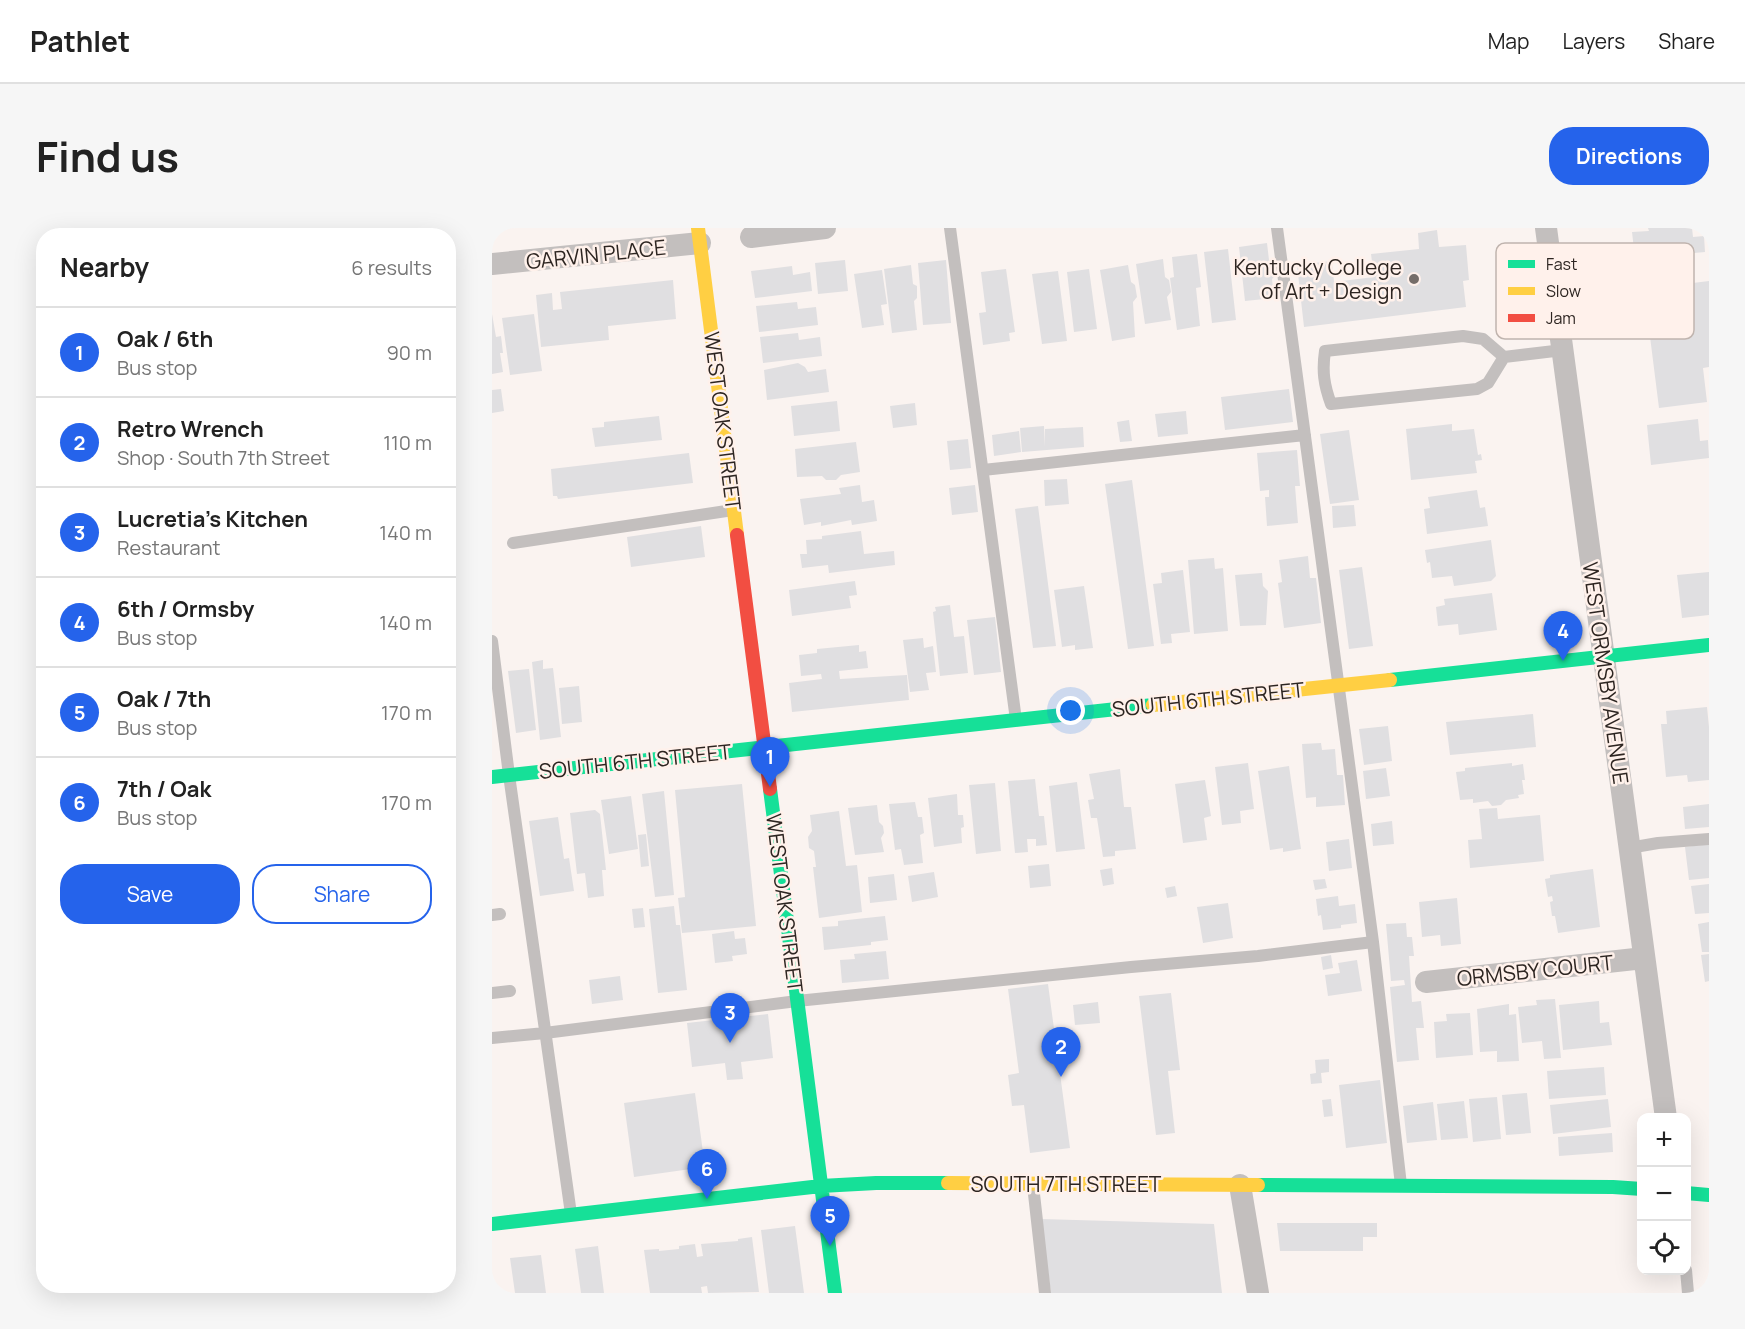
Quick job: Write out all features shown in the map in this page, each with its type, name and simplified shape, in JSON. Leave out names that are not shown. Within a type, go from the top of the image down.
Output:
[{"type":"street","points":[[751,237],[825,228]]},
{"type":"street","name":"WEST ORMSBY AVENUE","points":[[1546,228],[1548,243]]},
{"type":"street","name":"GARVIN PLACE","points":[[492,264],[699,236]]},
{"type":"street","name":"WEST OAK STREET","points":[[699,236],[835,1293]]},
{"type":"street","name":"WEST ORMSBY AVENUE","points":[[1561,339],[1665,1113]]},
{"type":"street","name":"SOUTH 6TH STREET","points":[[492,777],[1709,645]]},
{"type":"street","name":"ORMSBY COURT","points":[[1426,982],[1644,958]]},
{"type":"street","name":"SOUTH 7TH STREET","points":[[492,1224],[821,1186],[876,1183],[1613,1187],[1637,1190]]},
{"type":"street","points":[[1240,1185],[1258,1293]]},
{"type":"street","points":[[1691,1193],[1709,1195]]},
{"type":"lane","points":[[950,228],[1016,720]]},
{"type":"lane","points":[[1277,228],[1373,942],[1401,1186]]},
{"type":"lane","points":[[1504,357],[1488,382],[1477,389],[1332,404],[1325,387],[1323,370],[1325,351],[1463,336],[1483,339],[1504,357],[1563,350]]},
{"type":"lane","points":[[983,470],[1305,435]]},
{"type":"lane","points":[[513,543],[734,510]]},
{"type":"lane","points":[[492,640],[571,1215]]},
{"type":"lane","points":[[1629,848],[1709,839]]},
{"type":"lane","points":[[492,1038],[797,1001],[1131,966],[1258,956],[1373,942]]},
{"type":"lane","points":[[492,993],[510,991]]},
{"type":"lane","points":[[1032,1184],[1045,1293]]},
{"type":"lane","points":[[1686,1275],[1688,1293]]},
{"type":"building","points":[[1648,228],[1692,228],[1693,237],[1704,236],[1705,252],[1694,253],[1694,243],[1633,243],[1632,232],[1649,231]]},
{"type":"building","name":"Kentucky College of Art + Design","points":[[1437,230],[1439,247],[1466,245],[1469,280],[1463,281],[1466,307],[1304,327],[1297,265],[1332,261],[1334,282],[1374,277],[1371,254],[1419,249],[1418,233]]},
{"type":"building","points":[[1267,243],[1269,260],[1275,265],[1276,275],[1272,279],[1274,298],[1245,301],[1239,247]]},
{"type":"building","points":[[1228,249],[1236,320],[1212,323],[1204,252]]},
{"type":"building","points":[[1197,254],[1201,287],[1196,288],[1200,326],[1177,330],[1170,278],[1174,277],[1172,257]]},
{"type":"building","points":[[1163,259],[1165,277],[1169,280],[1171,292],[1167,297],[1171,320],[1145,324],[1136,264]]},
{"type":"building","points":[[845,260],[848,291],[818,294],[815,263]]},
{"type":"building","points":[[946,260],[951,323],[923,325],[918,263]]},
{"type":"building","points":[[911,265],[913,284],[917,286],[917,298],[914,301],[917,330],[892,333],[884,269]]},
{"type":"building","points":[[1128,265],[1137,297],[1133,302],[1135,337],[1112,341],[1100,270]]},
{"type":"building","points":[[792,266],[793,275],[810,272],[812,291],[755,298],[751,271]]},
{"type":"building","points":[[1006,269],[1015,332],[1009,333],[1010,341],[983,345],[979,313],[986,312],[981,272]]},
{"type":"building","points":[[1089,269],[1097,329],[1074,332],[1067,272]]},
{"type":"building","points":[[882,270],[887,304],[881,305],[884,325],[862,328],[854,274]]},
{"type":"building","points":[[1058,271],[1067,341],[1042,344],[1032,274]]},
{"type":"building","points":[[673,280],[676,319],[608,326],[609,340],[541,347],[536,295],[552,293],[553,310],[562,309],[560,292]]},
{"type":"building","points":[[1709,281],[1709,367],[1703,368],[1707,402],[1659,408],[1650,339],[1694,339],[1694,283]]},
{"type":"building","points":[[797,302],[798,309],[816,307],[818,325],[759,332],[756,306]]},
{"type":"building","points":[[492,314],[496,337],[501,336],[503,353],[500,353],[503,372],[492,374]]},
{"type":"building","points":[[534,314],[542,371],[510,375],[502,318]]},
{"type":"building","points":[[798,333],[799,340],[820,337],[822,356],[763,363],[760,337]]},
{"type":"building","points":[[798,363],[808,372],[826,369],[829,392],[767,400],[764,370]]},
{"type":"building","points":[[501,389],[504,411],[492,413],[492,390]]},
{"type":"building","points":[[1289,389],[1293,422],[1225,430],[1221,397]]},
{"type":"building","points":[[837,401],[840,431],[794,436],[791,406]]},
{"type":"building","points":[[915,403],[917,425],[893,428],[890,406]]},
{"type":"building","points":[[1186,411],[1188,434],[1158,437],[1155,414]]},
{"type":"building","points":[[659,416],[662,440],[595,447],[592,428],[604,427],[604,422]]},
{"type":"building","points":[[1698,419],[1700,441],[1708,440],[1709,458],[1651,465],[1647,425]]},
{"type":"building","points":[[1129,420],[1132,441],[1120,442],[1117,422]]},
{"type":"building","points":[[1452,424],[1452,431],[1474,429],[1478,455],[1481,454],[1482,460],[1475,461],[1477,473],[1411,480],[1406,429]]},
{"type":"building","points":[[1044,426],[1045,447],[1045,429],[1083,427],[1084,447],[1022,452],[1020,428]]},
{"type":"building","points":[[1349,430],[1359,500],[1330,504],[1320,434]]},
{"type":"building","points":[[1019,431],[1021,452],[994,456],[992,435]]},
{"type":"building","points":[[968,439],[971,468],[950,470],[947,441]]},
{"type":"building","points":[[856,442],[860,472],[841,475],[836,480],[826,480],[822,476],[797,477],[795,449]]},
{"type":"building","points":[[1297,450],[1300,486],[1295,486],[1298,523],[1267,526],[1265,497],[1269,497],[1269,490],[1260,491],[1257,453]]},
{"type":"building","points":[[689,453],[693,483],[558,499],[557,496],[553,496],[551,469]]},
{"type":"building","points":[[1067,479],[1069,504],[1045,506],[1044,480]]},
{"type":"building","points":[[1132,480],[1154,646],[1128,649],[1105,484]]},
{"type":"building","points":[[860,485],[862,502],[874,500],[877,521],[852,525],[851,520],[821,526],[821,522],[804,525],[800,499],[841,494],[839,488]]},
{"type":"building","points":[[975,485],[978,512],[952,515],[949,488]]},
{"type":"building","points":[[1477,490],[1480,508],[1485,507],[1488,526],[1427,534],[1424,509],[1430,508],[1428,497]]},
{"type":"building","points":[[1354,505],[1356,526],[1333,528],[1332,506]]},
{"type":"building","points":[[1038,506],[1056,646],[1033,648],[1015,509]]},
{"type":"building","points":[[701,526],[705,557],[631,567],[627,537]]},
{"type":"building","points":[[861,531],[864,554],[894,551],[895,565],[829,573],[828,565],[802,568],[800,554],[807,554],[806,540]]},
{"type":"building","points":[[1491,540],[1496,576],[1491,581],[1454,586],[1452,576],[1432,578],[1430,562],[1427,563],[1425,550]]},
{"type":"building","points":[[1308,556],[1310,578],[1316,578],[1321,623],[1284,628],[1278,583],[1282,582],[1279,560]]},
{"type":"building","points":[[1214,558],[1215,569],[1223,568],[1228,631],[1194,634],[1188,560]]},
{"type":"building","points":[[1362,567],[1373,646],[1349,649],[1339,570]]},
{"type":"building","points":[[1183,570],[1190,632],[1171,634],[1172,643],[1161,644],[1153,584],[1162,583],[1161,573]]},
{"type":"building","points":[[1709,572],[1709,615],[1682,618],[1677,575]]},
{"type":"building","points":[[1262,573],[1263,586],[1268,591],[1266,625],[1240,626],[1235,575]]},
{"type":"building","points":[[855,581],[857,595],[849,596],[851,608],[792,616],[789,590]]},
{"type":"building","points":[[1084,586],[1093,648],[1075,650],[1075,645],[1062,647],[1054,590]]},
{"type":"building","points":[[1492,593],[1497,630],[1459,635],[1458,624],[1438,626],[1436,607],[1445,605],[1444,599]]},
{"type":"building","points":[[950,605],[954,637],[964,636],[968,673],[940,676],[933,612],[936,611],[935,607]]},
{"type":"building","points":[[995,617],[1001,672],[974,675],[967,620]]},
{"type":"building","points":[[923,638],[924,648],[933,646],[936,672],[926,673],[929,690],[910,692],[903,640]]},
{"type":"building","points":[[859,645],[859,652],[866,651],[868,668],[839,671],[840,679],[907,675],[909,700],[792,712],[789,683],[822,679],[821,674],[801,676],[799,655],[817,653],[817,649]]},
{"type":"building","points":[[543,660],[543,669],[553,668],[561,737],[540,740],[532,662]]},
{"type":"building","points":[[529,669],[536,730],[516,733],[508,671]]},
{"type":"building","points":[[579,686],[582,722],[562,724],[559,688]]},
{"type":"building","points":[[1707,707],[1709,780],[1688,782],[1687,775],[1666,777],[1661,724],[1667,724],[1666,711]]},
{"type":"building","points":[[1533,714],[1536,747],[1450,755],[1446,722]]},
{"type":"building","points":[[1388,726],[1392,761],[1364,765],[1359,729]]},
{"type":"building","points":[[1321,743],[1322,750],[1335,749],[1337,775],[1343,775],[1345,805],[1316,807],[1316,797],[1306,798],[1302,744]]},
{"type":"building","points":[[1248,763],[1254,809],[1240,811],[1241,823],[1222,825],[1215,767]]},
{"type":"building","points":[[1512,763],[1512,766],[1523,764],[1524,794],[1518,795],[1519,798],[1492,806],[1488,801],[1473,803],[1473,799],[1460,800],[1456,772],[1465,771],[1465,768]]},
{"type":"building","points":[[1289,766],[1301,849],[1283,852],[1283,848],[1270,850],[1258,771]]},
{"type":"building","points":[[1386,768],[1390,796],[1366,799],[1363,771]]},
{"type":"building","points":[[1120,769],[1124,807],[1131,807],[1136,849],[1115,851],[1115,856],[1103,857],[1097,818],[1091,818],[1088,800],[1094,799],[1089,774]]},
{"type":"building","points":[[1035,779],[1039,816],[1044,816],[1047,845],[1036,846],[1036,839],[1027,839],[1028,852],[1015,853],[1008,781]]},
{"type":"building","points":[[1205,780],[1211,816],[1204,818],[1207,840],[1183,843],[1175,784]]},
{"type":"building","points":[[1077,782],[1085,849],[1056,852],[1049,786]]},
{"type":"building","points":[[995,783],[1001,851],[976,854],[969,785]]},
{"type":"building","points":[[742,784],[756,926],[682,933],[678,898],[685,897],[675,790]]},
{"type":"building","points":[[664,791],[674,895],[655,897],[642,794]]},
{"type":"building","points":[[957,794],[958,815],[963,815],[962,843],[934,847],[928,798]]},
{"type":"building","points":[[631,796],[638,849],[609,854],[601,800]]},
{"type":"building","points":[[915,802],[918,817],[922,817],[924,833],[920,835],[923,863],[904,865],[901,849],[895,850],[889,804]]},
{"type":"building","points":[[1709,804],[1709,827],[1685,829],[1683,807]]},
{"type":"building","points":[[877,805],[879,822],[883,826],[884,833],[881,838],[884,852],[855,855],[848,808]]},
{"type":"building","points":[[1497,808],[1498,819],[1540,815],[1544,861],[1470,868],[1468,840],[1482,839],[1479,809]]},
{"type":"building","points":[[595,810],[600,814],[606,870],[602,870],[604,896],[588,898],[585,873],[577,874],[570,813]]},
{"type":"building","points":[[839,811],[846,866],[857,865],[862,912],[819,918],[813,867],[816,867],[814,851],[809,848],[808,837],[812,831],[810,815]]},
{"type":"building","points":[[558,817],[564,859],[569,858],[574,891],[540,896],[529,821]]},
{"type":"building","points":[[1392,821],[1394,844],[1373,846],[1371,824]]},
{"type":"building","points":[[646,834],[649,866],[641,867],[638,835]]},
{"type":"building","points":[[1349,839],[1352,868],[1329,871],[1326,842]]},
{"type":"building","points":[[1709,844],[1709,878],[1689,880],[1685,847]]},
{"type":"building","points":[[1049,864],[1051,886],[1030,888],[1028,866]]},
{"type":"building","points":[[1112,868],[1114,884],[1103,886],[1100,870]]},
{"type":"building","points":[[1593,869],[1600,927],[1558,933],[1555,916],[1552,916],[1550,902],[1553,901],[1552,896],[1548,897],[1545,879],[1550,878],[1550,875]]},
{"type":"building","points":[[934,872],[938,897],[912,902],[908,876]]},
{"type":"building","points":[[894,874],[897,900],[870,903],[868,877]]},
{"type":"building","points":[[1325,879],[1327,888],[1315,890],[1313,880]]},
{"type":"building","points":[[1709,884],[1709,913],[1695,914],[1691,886]]},
{"type":"building","points":[[1175,886],[1177,896],[1167,898],[1165,888]]},
{"type":"building","points":[[1338,896],[1339,906],[1355,904],[1357,923],[1323,930],[1316,899]]},
{"type":"building","points":[[1457,898],[1461,944],[1441,946],[1440,935],[1422,937],[1419,902]]},
{"type":"building","points":[[1228,903],[1233,938],[1203,943],[1197,907]]},
{"type":"building","points":[[674,906],[676,925],[680,925],[687,990],[658,993],[649,909]]},
{"type":"building","points":[[643,908],[645,927],[634,928],[632,909]]},
{"type":"building","points":[[885,916],[888,940],[871,942],[871,945],[824,950],[822,927],[838,926],[838,921]]},
{"type":"building","points":[[1709,922],[1709,952],[1702,952],[1698,924]]},
{"type":"building","points":[[1406,923],[1407,937],[1412,937],[1414,956],[1409,956],[1412,1002],[1421,1001],[1424,1028],[1416,1028],[1419,1060],[1397,1062],[1390,987],[1405,985],[1404,980],[1391,981],[1386,924]]},
{"type":"building","points":[[734,931],[735,939],[745,938],[747,954],[732,956],[733,961],[715,963],[712,934]]},
{"type":"building","points":[[886,951],[889,979],[842,983],[840,960],[855,959],[854,954]]},
{"type":"building","points":[[1709,954],[1709,981],[1705,982],[1701,955]]},
{"type":"building","points":[[1331,955],[1333,968],[1323,970],[1321,957]]},
{"type":"building","points":[[1357,960],[1362,991],[1328,996],[1325,975],[1340,973],[1338,963]]},
{"type":"building","points":[[620,976],[623,1000],[592,1004],[589,980]]},
{"type":"building","points":[[1048,984],[1070,1148],[1030,1153],[1024,1105],[1012,1106],[1008,1075],[1019,1073],[1008,989]]},
{"type":"building","points":[[1171,993],[1180,1070],[1168,1071],[1175,1133],[1156,1135],[1139,996]]},
{"type":"building","points":[[1555,999],[1561,1058],[1544,1059],[1542,1041],[1522,1043],[1518,1007],[1537,1005],[1536,1000]]},
{"type":"building","points":[[1599,1001],[1600,1023],[1609,1022],[1612,1045],[1563,1050],[1559,1005]]},
{"type":"building","points":[[1098,1002],[1100,1023],[1075,1025],[1073,1005]]},
{"type":"building","points":[[1509,1004],[1509,1015],[1516,1014],[1519,1061],[1497,1062],[1497,1051],[1480,1052],[1477,1009]]},
{"type":"building","points":[[1470,1013],[1473,1055],[1436,1058],[1434,1022],[1447,1021],[1446,1014]]},
{"type":"building","points":[[768,1014],[773,1058],[741,1062],[743,1079],[727,1080],[725,1063],[692,1067],[687,1023]]},
{"type":"building","points":[[1329,1059],[1329,1072],[1321,1073],[1322,1083],[1311,1084],[1310,1074],[1316,1073],[1315,1060]]},
{"type":"building","points":[[1604,1067],[1606,1095],[1549,1099],[1547,1071]]},
{"type":"building","points":[[1380,1080],[1387,1143],[1346,1148],[1339,1085]]},
{"type":"building","points":[[695,1093],[705,1167],[634,1177],[624,1103]]},
{"type":"building","points":[[1527,1093],[1531,1133],[1506,1135],[1502,1095]]},
{"type":"building","points":[[1497,1097],[1501,1139],[1473,1142],[1469,1099]]},
{"type":"building","points":[[1331,1099],[1333,1116],[1324,1117],[1322,1100]]},
{"type":"building","points":[[1608,1099],[1611,1127],[1553,1134],[1550,1105]]},
{"type":"building","points":[[1464,1101],[1468,1138],[1441,1140],[1437,1104]]},
{"type":"building","points":[[1433,1102],[1437,1140],[1407,1143],[1403,1106]]},
{"type":"building","points":[[1612,1133],[1613,1152],[1559,1156],[1558,1137]]},
{"type":"building","points":[[1041,1219],[1214,1224],[1222,1293],[1051,1293]]},
{"type":"building","points":[[1277,1223],[1377,1223],[1377,1237],[1363,1237],[1363,1251],[1280,1251]]},
{"type":"building","points":[[795,1226],[804,1293],[769,1293],[761,1230]]},
{"type":"building","points":[[752,1237],[759,1292],[708,1293],[707,1286],[701,1287],[702,1293],[650,1293],[644,1250],[679,1249],[679,1246],[695,1244],[697,1257],[703,1256],[701,1244],[738,1241],[738,1239]]},
{"type":"building","points":[[598,1246],[604,1293],[581,1293],[575,1249]]},
{"type":"building","points":[[541,1255],[546,1293],[515,1293],[510,1258]]},
{"type":"traffic: fast","points":[[1390,680],[1709,645]]},
{"type":"traffic: fast","points":[[492,777],[1153,705]]},
{"type":"traffic: fast","points":[[770,789],[835,1293]]},
{"type":"traffic: fast","points":[[492,1224],[821,1186],[948,1183]]},
{"type":"traffic: fast","points":[[1258,1185],[1637,1189]]},
{"type":"traffic: fast","points":[[1691,1193],[1709,1195]]},
{"type":"traffic: slow","points":[[698,228],[737,535]]},
{"type":"traffic: slow","points":[[1153,705],[1390,680]]},
{"type":"traffic: slow","points":[[948,1183],[1258,1185]]},
{"type":"traffic: jam","points":[[737,535],[770,789]]},
{"type":"place","name":"Kentucky College of Art + Design","points":[[1414,279]]},
{"type":"place","name":"6th / Ormsby","points":[[1563,661]]},
{"type":"place","name":"Oak / 6th","points":[[770,787]]},
{"type":"place","name":"Lucretia's Kitchen","points":[[730,1043]]},
{"type":"place","name":"Retro Wrench","points":[[1061,1077]]},
{"type":"place","name":"7th / Oak","points":[[707,1199]]},
{"type":"place","name":"Oak / 7th","points":[[830,1246]]}]
